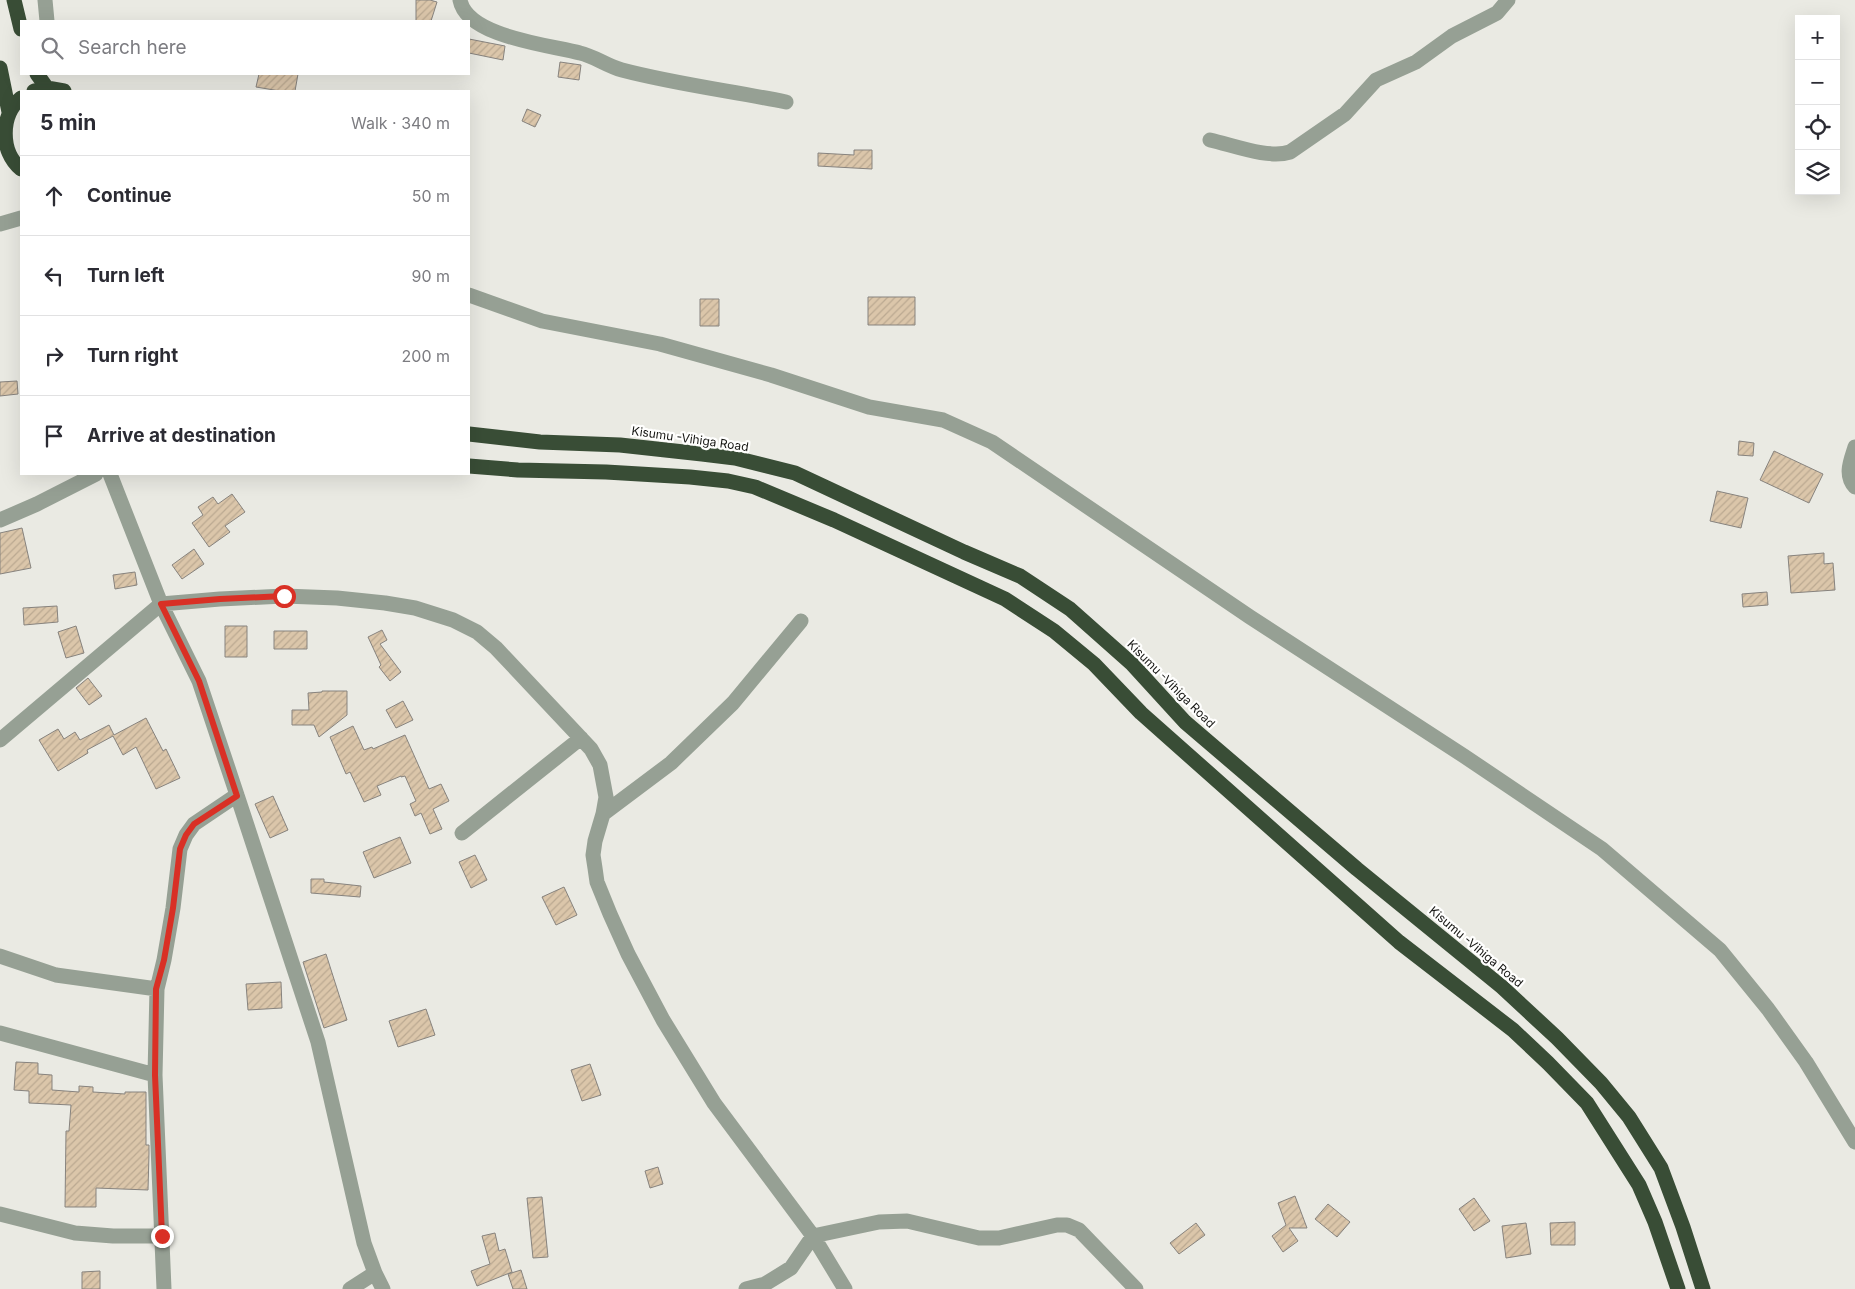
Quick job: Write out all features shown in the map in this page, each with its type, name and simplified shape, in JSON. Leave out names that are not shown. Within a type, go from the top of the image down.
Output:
[{"type":"highway","points":[[14,0],[20,25]]},
{"type":"highway","points":[[0,68],[9,112]]},
{"type":"highway","points":[[37,75],[41,90]]},
{"type":"highway","points":[[20,99],[9,112],[4,126],[4,140],[8,153],[20,168]]},
{"type":"highway","name":"Kisumu -Vihiga Road","points":[[470,434],[540,442],[620,445],[710,455],[735,458],[795,473],[1020,576],[1070,609],[1132,664],[1185,722],[1357,869],[1502,986],[1557,1038],[1601,1084],[1629,1117],[1661,1168],[1703,1289]]},
{"type":"highway","points":[[470,466],[518,470],[606,472],[690,477],[728,481],[755,487],[834,520],[1005,599],[1054,631],[1094,664],[1141,713],[1399,942],[1513,1030],[1587,1103],[1638,1184],[1655,1222],[1678,1289]]},
{"type":"street","points":[[44,0],[47,20]]},
{"type":"street","points":[[460,0],[461,7],[468,16],[491,30],[531,44],[578,52],[620,70],[786,102]]},
{"type":"street","points":[[1210,140],[1271,154],[1290,152],[1345,114],[1376,80],[1416,62],[1452,36],[1498,13],[1508,0]]},
{"type":"street","points":[[0,224],[20,218]]},
{"type":"street","points":[[470,295],[542,321],[660,344],[771,375],[869,407],[943,420],[992,442],[1225,601],[1464,756],[1602,849],[1720,950],[1768,1009],[1806,1062],[1855,1142]]},
{"type":"street","points":[[1855,447],[1850,463],[1849,476],[1850,481],[1855,487]]},
{"type":"street","points":[[0,520],[94,475]]},
{"type":"street","points":[[110,475],[161,604],[199,681],[318,1042],[364,1243],[375,1274],[383,1289]]},
{"type":"street","points":[[0,740],[161,604],[284,596],[337,598],[415,608],[453,620],[477,632],[496,648],[581,738],[591,749],[600,765],[606,797],[594,848],[597,882],[628,954],[663,1020],[714,1103],[814,1236],[845,1289]]},
{"type":"street","points":[[603,814],[671,763],[733,703],[801,622]]},
{"type":"street","points":[[462,833],[581,738]]},
{"type":"street","points":[[164,1289],[155,1075],[156,989],[164,960],[173,908],[180,849],[186,835],[194,824],[237,796]]},
{"type":"street","points":[[0,956],[56,975],[156,989]]},
{"type":"street","points":[[0,1033],[155,1075]]},
{"type":"street","points":[[0,1214],[75,1233],[113,1236],[162,1236]]},
{"type":"street","points":[[746,1289],[764,1284],[791,1268],[814,1236],[879,1222],[898,1221],[907,1221],[979,1238],[999,1238],[1041,1227],[1067,1225],[1080,1230],[1136,1289]]},
{"type":"street","points":[[350,1289],[375,1274]]},
{"type":"building","points":[[416,0],[437,2],[431,20],[416,20]]},
{"type":"building","points":[[470,39],[505,46],[503,60],[470,53]]},
{"type":"building","points":[[560,62],[581,65],[579,80],[558,77]]},
{"type":"building","points":[[259,75],[298,75],[295,90],[274,90],[256,87]]},
{"type":"building","points":[[527,109],[541,115],[535,127],[522,121]]},
{"type":"building","points":[[854,150],[872,150],[872,169],[818,166],[818,153],[854,155]]},
{"type":"building","points":[[868,297],[915,297],[915,325],[868,325]]},
{"type":"building","points":[[700,299],[719,299],[719,326],[700,326]]},
{"type":"building","points":[[17,381],[18,394],[0,396],[0,382]]},
{"type":"building","points":[[1739,441],[1754,443],[1753,456],[1738,455]]},
{"type":"building","points":[[1774,451],[1823,474],[1809,503],[1760,480]]},
{"type":"building","points":[[1717,491],[1748,498],[1741,528],[1710,521]]},
{"type":"building","points":[[232,494],[245,512],[225,526],[230,532],[209,547],[192,523],[203,515],[198,507],[213,497],[218,504]]},
{"type":"building","points":[[22,528],[31,568],[0,574],[0,533]]},
{"type":"building","points":[[194,549],[204,564],[182,579],[172,565]]},
{"type":"building","points":[[1824,553],[1824,564],[1833,563],[1835,590],[1791,593],[1788,556]]},
{"type":"building","points":[[135,572],[137,585],[115,589],[113,575]]},
{"type":"building","points":[[1767,592],[1768,605],[1743,607],[1742,594]]},
{"type":"building","points":[[57,606],[58,622],[24,625],[23,608]]},
{"type":"building","points":[[76,626],[84,653],[66,658],[58,632]]},
{"type":"building","points":[[225,626],[247,626],[247,657],[225,657]]},
{"type":"building","points":[[382,630],[387,640],[380,644],[401,672],[390,681],[379,667],[381,665],[368,637]]},
{"type":"building","points":[[274,631],[307,631],[307,649],[274,649]]},
{"type":"building","points":[[88,678],[102,696],[89,705],[76,688]]},
{"type":"building","points":[[347,691],[347,715],[319,737],[314,725],[292,725],[292,710],[309,710],[308,693]]},
{"type":"building","points":[[403,701],[413,720],[396,728],[386,710]]},
{"type":"building","points":[[146,718],[163,751],[166,749],[180,778],[156,789],[136,747],[123,755],[113,736],[87,750],[88,753],[58,771],[39,740],[58,729],[64,739],[75,732],[80,740],[109,725],[114,735]]},
{"type":"building","points":[[353,726],[364,750],[372,747],[373,749],[405,735],[429,789],[441,784],[449,801],[433,809],[442,829],[430,834],[421,813],[415,816],[410,804],[416,801],[405,776],[377,786],[381,795],[364,802],[350,772],[346,774],[330,737]]},
{"type":"building","points":[[273,796],[288,830],[270,838],[255,804]]},
{"type":"building","points":[[400,837],[411,863],[374,878],[363,852]]},
{"type":"building","points":[[475,855],[487,880],[471,888],[459,862]]},
{"type":"building","points":[[311,879],[324,879],[324,882],[361,886],[360,897],[311,893]]},
{"type":"building","points":[[564,887],[577,915],[556,925],[542,897]]},
{"type":"building","points":[[326,954],[347,1020],[324,1028],[303,962]]},
{"type":"building","points":[[281,982],[282,1008],[248,1010],[246,984]]},
{"type":"building","points":[[426,1009],[435,1035],[398,1047],[389,1021]]},
{"type":"building","points":[[16,1062],[38,1063],[38,1074],[52,1075],[52,1090],[79,1092],[79,1086],[93,1087],[93,1092],[125,1094],[125,1092],[146,1092],[146,1145],[149,1145],[148,1190],[96,1188],[96,1207],[65,1207],[66,1131],[69,1131],[71,1105],[29,1103],[29,1091],[14,1090]]},
{"type":"building","points":[[590,1064],[601,1095],[582,1101],[571,1070]]},
{"type":"building","points":[[658,1167],[663,1184],[650,1188],[645,1171]]},
{"type":"building","points":[[1295,1196],[1307,1228],[1289,1228],[1298,1241],[1283,1252],[1272,1236],[1286,1225],[1278,1203]]},
{"type":"building","points":[[542,1197],[548,1257],[533,1258],[527,1198]]},
{"type":"building","points":[[1474,1198],[1490,1221],[1474,1231],[1459,1209]]},
{"type":"building","points":[[1328,1204],[1350,1222],[1337,1237],[1315,1219]]},
{"type":"building","points":[[1575,1222],[1575,1245],[1551,1245],[1550,1223]]},
{"type":"building","points":[[1196,1223],[1205,1235],[1179,1254],[1170,1243]]},
{"type":"building","points":[[1526,1223],[1531,1254],[1506,1258],[1502,1226]]},
{"type":"building","points":[[495,1233],[499,1251],[505,1249],[512,1272],[477,1286],[471,1271],[490,1264],[482,1236]]},
{"type":"building","points":[[521,1270],[527,1289],[513,1289],[508,1274]]},
{"type":"building","points":[[100,1271],[100,1289],[82,1289],[82,1272]]},
{"type":"route","points":[[162,1236],[155,1075],[156,989],[164,960],[173,908],[180,849],[186,835],[194,824],[237,796],[199,681],[161,604],[284,596]]}]
